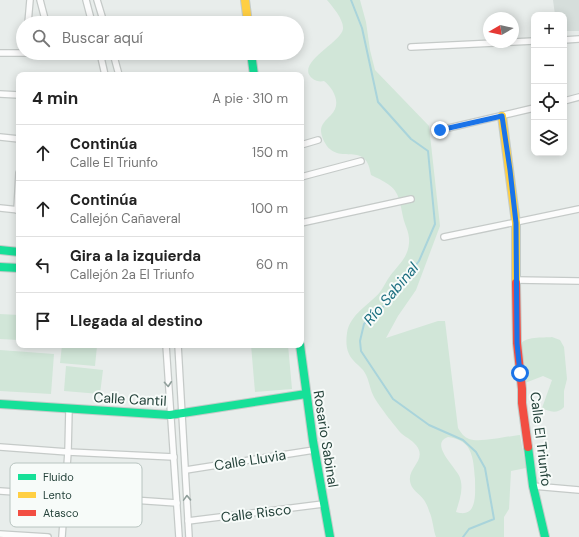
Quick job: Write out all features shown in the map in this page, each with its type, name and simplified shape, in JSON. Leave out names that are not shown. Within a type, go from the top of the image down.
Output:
[{"type":"street","points":[[29,16],[30,0]]},
{"type":"street","points":[[40,0],[44,16]]},
{"type":"street","points":[[86,0],[90,16]]},
{"type":"street","points":[[97,0],[102,16]]},
{"type":"street","points":[[245,0],[247,16]]},
{"type":"street","points":[[567,40],[579,39]]},
{"type":"street","points":[[411,47],[531,41]]},
{"type":"street","points":[[0,53],[16,53]]},
{"type":"street","points":[[102,60],[105,72]]},
{"type":"street","points":[[115,60],[118,72]]},
{"type":"street","points":[[252,60],[254,72]]},
{"type":"street","points":[[0,94],[16,95]]},
{"type":"street","points":[[567,100],[579,97]]},
{"type":"street","points":[[440,130],[531,109]]},
{"type":"street","name":"Calle El Triunfo","points":[[502,116],[516,223],[517,343],[522,403],[533,486],[544,537]]},
{"type":"street","points":[[0,137],[16,139]]},
{"type":"street","points":[[304,144],[318,140]]},
{"type":"street","points":[[304,176],[361,161]]},
{"type":"street","points":[[304,222],[411,199]]},
{"type":"street","points":[[0,208],[16,210]]},
{"type":"street","points":[[444,237],[579,209]]},
{"type":"street","points":[[0,250],[16,252]]},
{"type":"street","points":[[0,267],[16,268]]},
{"type":"street","points":[[516,280],[579,281]]},
{"type":"street","points":[[166,348],[179,537]]},
{"type":"street","points":[[178,348],[189,537]]},
{"type":"street","name":"Rosario Sabinal","points":[[300,348],[314,450],[330,537]]},
{"type":"street","name":"Calle Cantil","points":[[0,404],[170,416],[306,394]]},
{"type":"street","points":[[67,463],[68,409]]},
{"type":"street","points":[[0,448],[174,457]]},
{"type":"street","name":"Calle Lluvia","points":[[186,470],[314,450]]},
{"type":"street","points":[[533,486],[579,490]]},
{"type":"street","points":[[0,491],[10,492]]},
{"type":"street","points":[[142,501],[177,503]]},
{"type":"street","name":"Calle Risco","points":[[188,521],[323,504]]},
{"type":"street","points":[[62,527],[62,537]]},
{"type":"street","points":[[0,534],[48,537]]},
{"type":"shaded area","points":[[553,0],[579,0],[579,31],[567,31],[567,12],[555,12]]},
{"type":"green space","points":[[327,0],[360,0],[366,22],[370,50],[375,70],[429,126],[440,226],[416,290],[398,316],[386,338],[438,321],[445,321],[459,430],[469,439],[474,440],[487,440],[520,435],[526,468],[511,471],[509,509],[504,517],[504,537],[436,537],[427,505],[412,487],[410,481],[411,472],[418,461],[420,453],[418,448],[402,434],[382,409],[373,395],[365,373],[352,359],[348,352],[346,344],[347,333],[352,320],[360,310],[376,297],[402,261],[407,253],[409,239],[399,200],[391,186],[371,175],[368,164],[363,158],[357,155],[335,152],[329,148],[323,139],[321,128],[336,106],[334,92],[324,81],[314,80],[308,73],[309,67],[313,60],[335,41],[343,29],[340,18]],"holes":[[[451,437],[460,440],[467,446],[474,464],[474,503],[468,512],[463,513],[456,512],[460,500],[460,478],[442,451],[441,445],[443,440]]]},
{"type":"green space","points":[[0,314],[16,315],[16,340],[0,339]]},
{"type":"green space","points":[[552,337],[560,340],[564,347],[567,379],[564,391],[564,407],[559,411],[553,412],[542,408],[552,380],[543,376],[525,383],[520,345],[522,342],[530,339]]},
{"type":"green space","points":[[62,348],[97,348],[95,366],[60,363]]},
{"type":"green space","points":[[251,348],[288,348],[292,389],[255,392]]},
{"type":"green space","points":[[0,350],[54,354],[51,394],[0,391]]},
{"type":"green space","points":[[66,366],[103,370],[100,394],[64,391]]},
{"type":"waterway","name":"Río Sabinal","points":[[351,0],[362,28],[378,102],[411,139],[428,151],[435,224],[419,261],[385,305],[364,324],[360,341],[361,351],[393,399],[429,425],[463,440],[476,452],[485,468],[494,519],[469,529],[463,537]]},
{"type":"traffic: fast","points":[[252,60],[254,72]]},
{"type":"traffic: fast","points":[[0,250],[16,252]]},
{"type":"traffic: fast","points":[[0,267],[16,268]]},
{"type":"traffic: fast","points":[[300,348],[313,441],[330,537]]},
{"type":"traffic: fast","points":[[0,404],[170,415],[306,394]]},
{"type":"traffic: fast","points":[[528,447],[533,486],[545,537]]},
{"type":"traffic: slow","points":[[245,0],[247,16]]},
{"type":"traffic: slow","points":[[502,116],[516,223],[516,283]]},
{"type":"traffic: jam","points":[[516,283],[517,343],[522,403],[528,447]]},
{"type":"route","points":[[440,130],[502,116],[516,223],[517,343],[520,373]]}]
